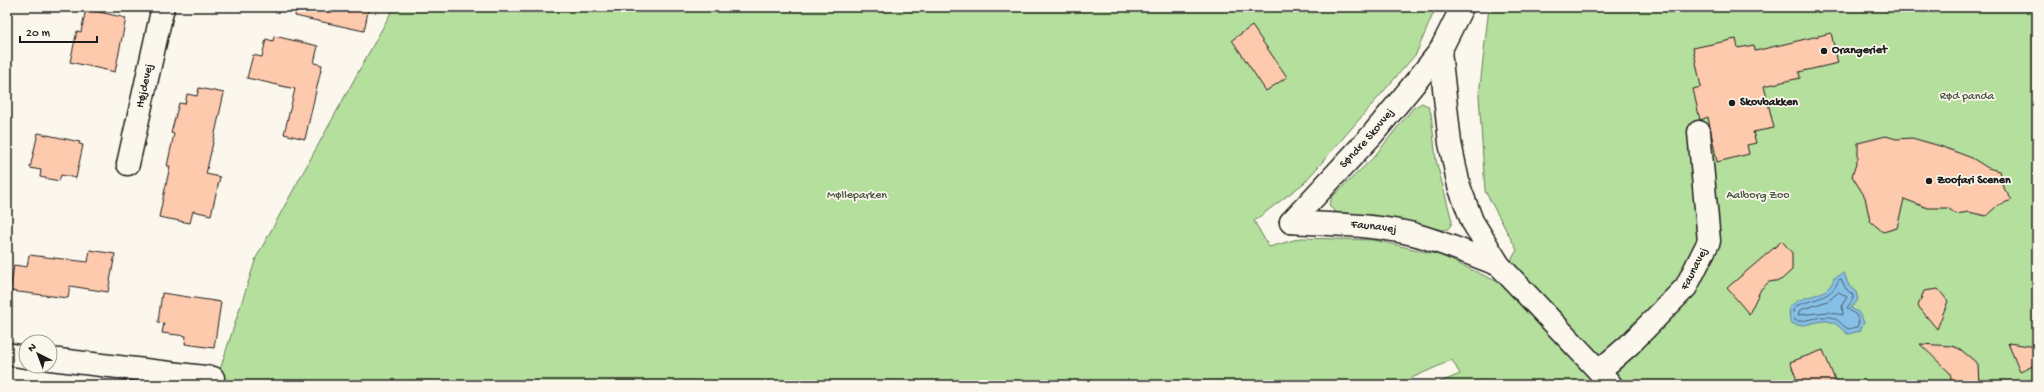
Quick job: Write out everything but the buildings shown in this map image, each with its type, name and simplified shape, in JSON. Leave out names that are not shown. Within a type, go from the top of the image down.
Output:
[{"type":"street","name":"Højdevej","points":[[128,164],[163,7]]},
{"type":"street","points":[[1440,51],[1462,7]]},
{"type":"street","name":"Søndre Skovvej","points":[[1291,222],[1372,135],[1440,51]]},
{"type":"street","name":"Faunavej","points":[[1440,51],[1450,143],[1459,186],[1472,221],[1499,265],[1605,378],[1629,345],[1686,287],[1709,241],[1699,132]]},
{"type":"street","name":"Faunavej","points":[[1291,222],[1370,226],[1412,234],[1448,245],[1499,265]]},
{"type":"street","points":[[7,354],[18,356]]},
{"type":"street","points":[[58,360],[213,378]]},
{"type":"green space","name":"Mølleparken","points":[[394,7],[1436,7],[1416,54],[1304,183],[1254,221],[1269,247],[1301,238],[1374,240],[1440,255],[1498,282],[1517,250],[1485,191],[1479,95],[1489,7],[2037,7],[2037,385],[1433,385],[1460,374],[1452,360],[1396,385],[215,385],[256,258]]},
{"type":"green space","points":[[1422,103],[1428,106],[1431,113],[1436,160],[1452,221],[1448,229],[1442,230],[1388,218],[1335,212],[1329,205],[1332,197],[1373,158],[1413,108]]},
{"type":"water","points":[[1844,273],[1849,286],[1856,292],[1858,300],[1851,308],[1858,312],[1864,322],[1860,331],[1848,334],[1836,324],[1827,321],[1803,325],[1790,322],[1789,308],[1794,303],[1826,290],[1831,285],[1834,278]]},
{"type":"place","name":"Orangeriet","points":[[1824,51]]},
{"type":"place","name":"Skovbakken","points":[[1732,103]]},
{"type":"place","name":"Zoofari Scenen","points":[[1929,181]]},
{"type":"park label","name":"Rød panda","points":[[1967,97]]},
{"type":"park label","name":"Aalborg Zoo","points":[[1758,196]]}]
